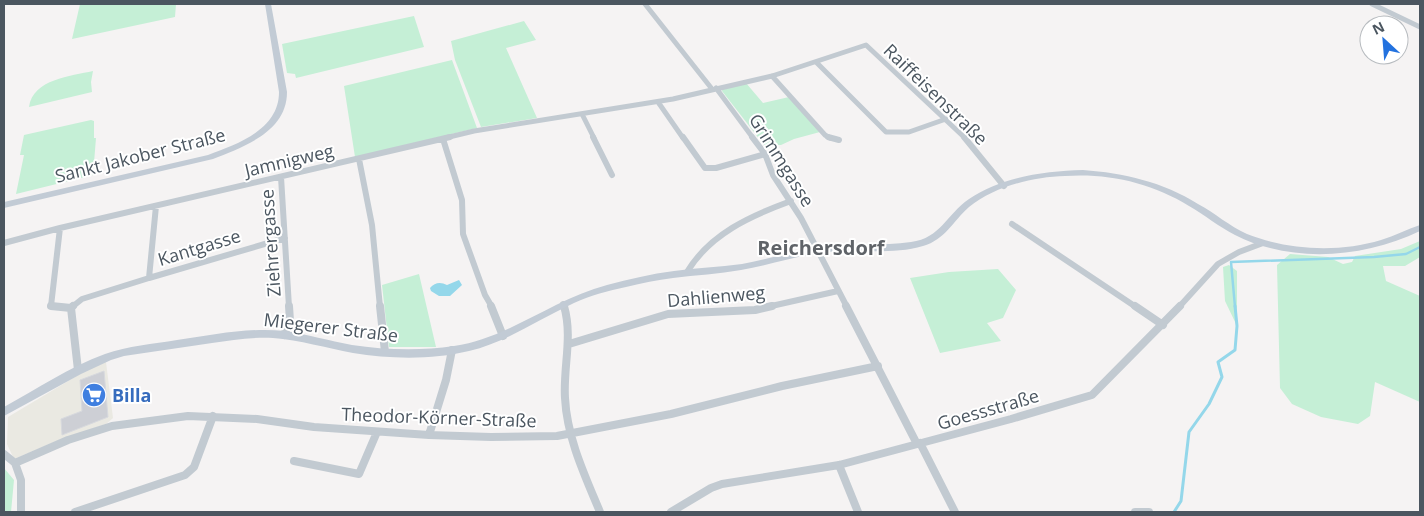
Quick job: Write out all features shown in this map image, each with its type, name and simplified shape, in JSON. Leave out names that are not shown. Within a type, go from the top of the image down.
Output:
[{"type":"main road","name":"Sankt Jakober Straße","points":[[4,205],[210,157],[238,146],[262,132],[276,118],[283,100],[268,4]]},
{"type":"main road","name":"Miegerer Straße","points":[[4,412],[94,362],[124,352],[241,335],[284,335],[354,349],[385,352],[452,350],[476,345],[503,336],[563,304],[592,292],[615,286],[687,272],[739,267],[817,250],[910,245],[926,242],[938,236],[970,203],[1004,186],[1035,177],[1058,174],[1093,173],[1149,184],[1174,193],[1230,229],[1263,243],[1298,250],[1344,250],[1383,243],[1420,228]]},
{"type":"street","name":"Grimmgasse","points":[[645,4],[765,154],[776,179],[791,201],[955,512]]},
{"type":"street","points":[[1372,4],[1420,26]]},
{"type":"street","name":"Jamnigweg","points":[[4,243],[60,228],[484,129],[658,102],[772,76],[866,46]]},
{"type":"street","name":"Raiffeisenstraße","points":[[866,46],[964,137],[1004,186]]},
{"type":"street","points":[[816,62],[886,132],[910,131],[946,119]]},
{"type":"street","points":[[772,76],[826,135],[832,139],[839,140]]},
{"type":"street","points":[[658,102],[705,168],[716,168],[765,154]]},
{"type":"street","points":[[582,114],[612,175]]},
{"type":"street","points":[[443,139],[462,200],[463,234],[485,295],[489,300],[503,336]]},
{"type":"street","points":[[359,159],[372,225],[385,352]]},
{"type":"street","name":"Ziehrergasse","points":[[281,177],[290,321],[284,335]]},
{"type":"street","points":[[687,272],[703,250],[718,238],[759,213],[791,201]]},
{"type":"street","name":"Kantgasse","points":[[149,278],[156,206]]},
{"type":"street","points":[[1012,224],[1163,325]]},
{"type":"street","points":[[60,228],[51,306],[72,308],[78,370]]},
{"type":"street","name":"Kantgasse","points":[[72,308],[82,299],[90,296],[286,238]]},
{"type":"street","name":"Goessstraße","points":[[671,512],[711,488],[722,484],[839,465],[1092,395],[1163,325],[1218,264],[1239,252],[1263,243]]},
{"type":"street","name":"Dahlienweg","points":[[568,344],[668,314],[755,310],[838,291]]},
{"type":"street","points":[[563,304],[569,326],[565,398],[571,434],[600,512]]},
{"type":"street","points":[[429,435],[446,380],[452,350]]},
{"type":"street","name":"Theodor-Körner-Straße","points":[[14,463],[68,440],[112,426],[188,416],[257,419],[314,427],[429,435],[491,437],[557,436],[679,412],[782,386],[878,366]]},
{"type":"street","points":[[75,512],[185,475],[194,467],[213,416]]},
{"type":"street","points":[[294,461],[359,474],[377,432]]},
{"type":"street","points":[[4,454],[20,470],[22,477],[20,512]]},
{"type":"street","points":[[839,465],[858,512]]},
{"type":"shaded area","points":[[106,362],[113,418],[106,424],[59,440],[14,459],[7,444],[8,417],[85,371]]},
{"type":"green space","points":[[80,4],[176,4],[175,17],[72,39]]},
{"type":"green space","points":[[414,16],[424,47],[296,78],[295,74],[287,73],[282,44]]},
{"type":"green space","points":[[524,21],[536,40],[506,48],[537,118],[481,127],[455,60],[451,41]]},
{"type":"green space","points":[[452,60],[477,128],[355,157],[344,86]]},
{"type":"green space","points":[[93,71],[92,92],[29,107],[32,98],[45,85],[64,77]]},
{"type":"green space","points":[[746,83],[763,103],[789,97],[820,132],[794,139],[781,145],[764,145],[722,91],[723,88]]},
{"type":"green space","points":[[91,120],[94,121],[94,138],[96,138],[93,175],[16,194],[24,155],[20,155],[24,135]]},
{"type":"green space","points":[[1420,241],[1420,257],[1405,266],[1383,266],[1386,281],[1420,296],[1420,402],[1375,382],[1370,416],[1358,424],[1321,417],[1292,404],[1280,388],[1277,265],[1290,254],[1328,257],[1343,264],[1352,262],[1355,256],[1401,249]]},
{"type":"green space","points":[[1229,265],[1237,271],[1237,326],[1225,301],[1223,267]]},
{"type":"green space","points":[[998,269],[1016,290],[1003,318],[987,323],[1001,341],[940,353],[910,278],[949,272]]},
{"type":"green space","points":[[419,274],[436,347],[389,347],[382,285]]},
{"type":"green space","points":[[4,468],[14,480],[11,512],[4,512]]},
{"type":"water","points":[[459,280],[462,285],[450,296],[439,296],[431,291],[430,288],[436,284],[447,285]]},
{"type":"building","name":"Billa","points":[[104,371],[108,417],[62,435],[61,419],[82,411],[80,380]]},
{"type":"waterway","points":[[1235,307],[1231,262],[1374,257],[1406,254],[1420,247]]},
{"type":"waterway","points":[[1174,512],[1181,501],[1189,432],[1209,404],[1222,377],[1218,362],[1235,350],[1237,326],[1235,306]]},
{"type":"place","name":"Billa","points":[[94,395]]},
{"type":"district","name":"Reichersdorf","points":[[821,247]]}]
